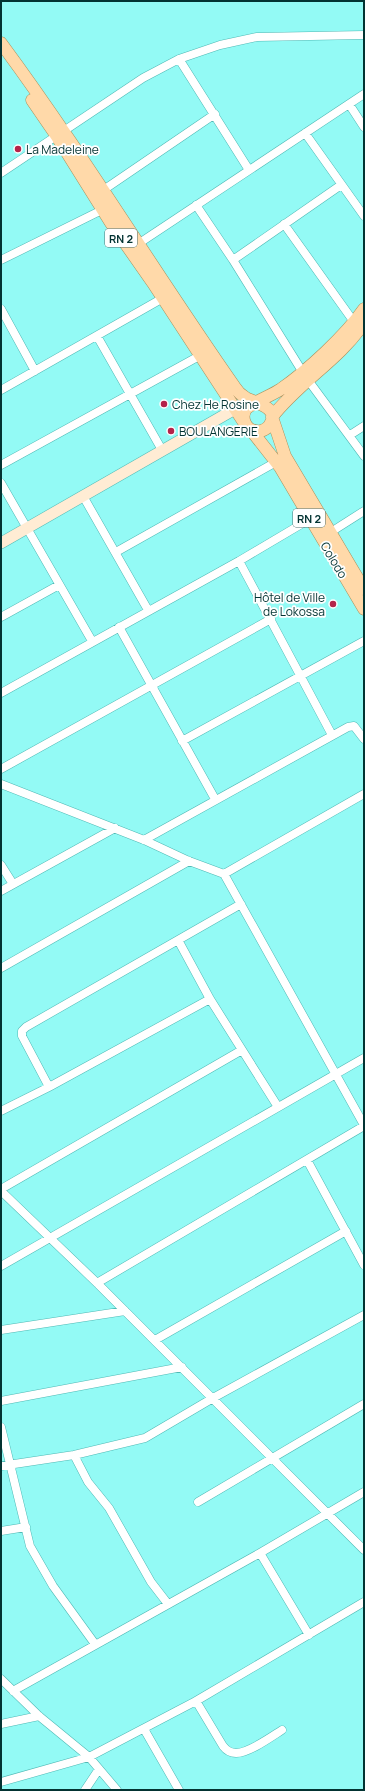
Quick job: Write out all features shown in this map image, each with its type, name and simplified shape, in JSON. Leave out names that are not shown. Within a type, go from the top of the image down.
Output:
[{"type":"main road","name":"RN 2","points":[[1,43],[60,132],[102,210],[163,298],[248,428]]},
{"type":"main road","name":"RN 2","points":[[1,47],[15,73],[60,132],[102,191],[236,390],[244,397],[257,403]]},
{"type":"main road","points":[[305,375],[257,403],[250,405],[245,411],[243,418],[248,428],[258,432],[266,429],[270,424],[272,417],[285,400],[327,350],[360,328],[364,309]]},
{"type":"main road","points":[[257,403],[264,405],[270,410],[272,417]]},
{"type":"main road","points":[[1,543],[235,408]]},
{"type":"main road","name":"Colodo","points":[[272,417],[285,456],[314,516],[364,609]]},
{"type":"main road","name":"Colodo","points":[[248,428],[276,462],[314,516],[331,532],[364,589]]},
{"type":"street","points":[[1,173],[60,132],[144,78],[179,59],[220,45],[258,37],[364,35]]},
{"type":"street","points":[[179,59],[249,170]]},
{"type":"street","points":[[138,244],[196,204],[364,94]]},
{"type":"street","points":[[349,104],[364,127]]},
{"type":"street","points":[[102,191],[215,114]]},
{"type":"street","points":[[305,133],[364,216]]},
{"type":"street","points":[[233,260],[341,185]]},
{"type":"street","points":[[196,204],[305,375],[364,456]]},
{"type":"street","points":[[1,260],[102,210]]},
{"type":"street","points":[[284,224],[360,328]]},
{"type":"street","points":[[1,390],[163,298]]},
{"type":"street","points":[[1,311],[35,371]]},
{"type":"street","points":[[97,336],[162,450]]},
{"type":"street","points":[[1,465],[129,393],[201,355]]},
{"type":"street","points":[[350,435],[364,426]]},
{"type":"street","points":[[116,552],[276,462]]},
{"type":"street","points":[[1,483],[92,642]]},
{"type":"street","points":[[83,496],[148,610]]},
{"type":"street","points":[[331,532],[364,511]]},
{"type":"street","points":[[1,693],[119,626],[239,561],[314,516]]},
{"type":"street","points":[[239,561],[271,618],[332,736]]},
{"type":"street","points":[[1,617],[59,585]]},
{"type":"street","points":[[1,769],[271,618]]},
{"type":"street","points":[[119,626],[215,800]]},
{"type":"street","points":[[182,741],[364,641]]},
{"type":"street","points":[[144,840],[332,736],[354,726],[364,739]]},
{"type":"street","points":[[1,784],[115,828],[189,861],[224,874],[364,1126],[97,1283]]},
{"type":"street","points":[[224,874],[364,794]]},
{"type":"street","points":[[1,891],[115,828]]},
{"type":"street","points":[[1,968],[189,861]]},
{"type":"street","points":[[1,865],[13,884]]},
{"type":"street","points":[[49,1087],[22,1036],[22,1031],[26,1027],[241,904]]},
{"type":"street","points":[[178,940],[210,999],[278,1107]]},
{"type":"street","points":[[1,1111],[49,1087],[210,999]]},
{"type":"street","points":[[242,1050],[1,1190],[182,1367],[364,1550]]},
{"type":"street","points":[[1,1266],[364,1058]]},
{"type":"street","points":[[307,1160],[364,1265]]},
{"type":"street","points":[[154,1340],[346,1231]]},
{"type":"street","points":[[1,1330],[125,1311]]},
{"type":"street","points":[[1,1466],[74,1455],[145,1438],[213,1398],[364,1315]]},
{"type":"street","points":[[1,1401],[182,1367]]},
{"type":"street","points":[[198,1502],[364,1404]]},
{"type":"street","points":[[1,1427],[30,1546],[53,1586],[96,1644]]},
{"type":"street","points":[[74,1455],[88,1482],[109,1508],[151,1582],[168,1604]]},
{"type":"street","points":[[13,1691],[260,1553],[364,1492]]},
{"type":"street","points":[[1,1531],[26,1526]]},
{"type":"street","points":[[260,1553],[309,1635]]},
{"type":"street","points":[[1,1782],[89,1757],[196,1701],[364,1602]]},
{"type":"street","points":[[1,1679],[39,1716],[89,1757],[117,1790]]},
{"type":"street","points":[[196,1701],[222,1746],[228,1751],[236,1753],[246,1750],[282,1730]]},
{"type":"street","points":[[1,1724],[39,1716]]},
{"type":"street","points":[[144,1729],[179,1790]]},
{"type":"street","points":[[85,1790],[99,1769]]},
{"type":"place","name":"La Madeleine","points":[[18,149]]},
{"type":"place","name":"Chez He Rosine","points":[[164,404]]},
{"type":"place","name":"BOULANGERIE","points":[[171,431]]},
{"type":"place","name":"Hôtel de Ville de Lokossa","points":[[333,604]]}]
